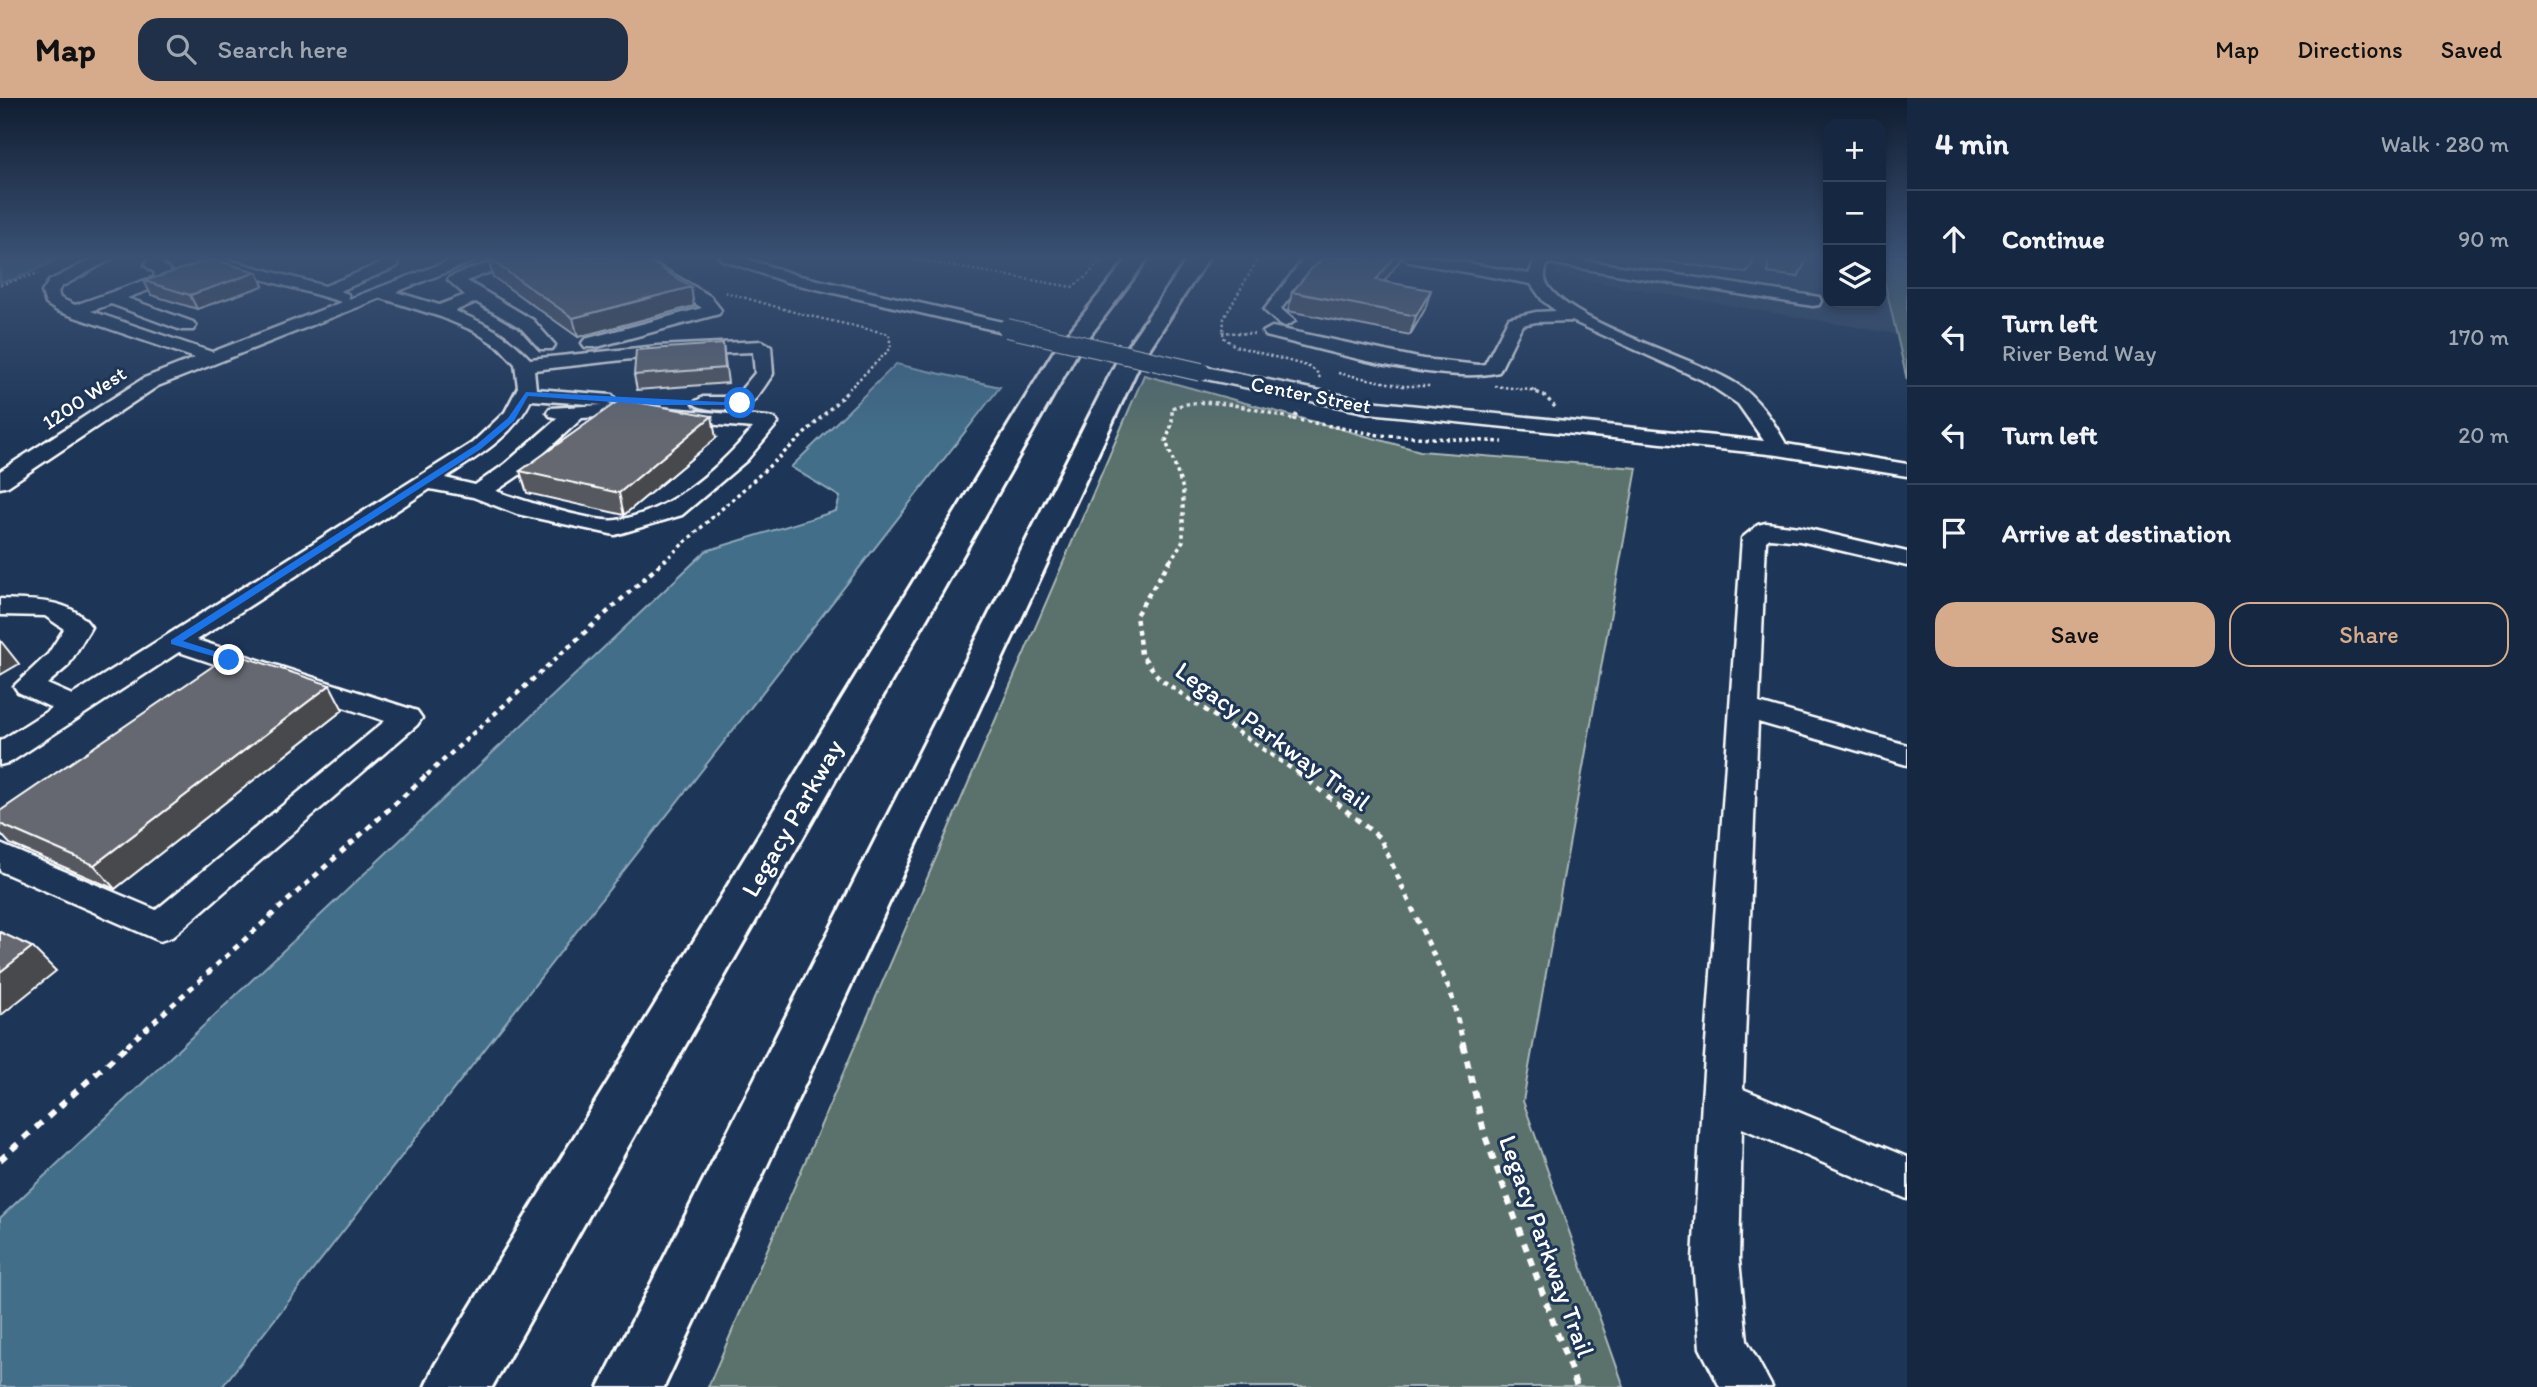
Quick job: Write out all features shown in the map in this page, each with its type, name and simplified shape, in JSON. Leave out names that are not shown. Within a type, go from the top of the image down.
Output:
[{"type":"highway","name":"Legacy Parkway","points":[[457,1387],[1066,351],[1092,317]]},
{"type":"highway","points":[[631,1387],[1128,363],[1159,317]]},
{"type":"street","points":[[93,317],[212,358]]},
{"type":"street","points":[[163,317],[187,326]]},
{"type":"street","name":"1200 West","points":[[0,481],[144,386],[317,317]]},
{"type":"street","points":[[0,755],[491,438],[522,402],[529,379],[521,359],[475,324],[459,317]]},
{"type":"street","points":[[515,317],[527,324],[546,345]]},
{"type":"street","points":[[521,359],[546,345],[579,347],[687,317]]},
{"type":"street","name":"Center Street","points":[[959,317],[1333,401],[1404,412],[1778,449],[1907,470]]},
{"type":"street","points":[[1275,317],[1279,327],[1467,372],[1487,372],[1492,368],[1515,322],[1535,317]]},
{"type":"street","points":[[1575,317],[1684,362],[1730,387],[1757,411],[1778,449]]},
{"type":"street","points":[[521,359],[762,346],[764,374],[740,403],[602,399],[522,402]]},
{"type":"street","points":[[602,399],[604,356]]},
{"type":"street","points":[[425,481],[479,492],[525,509],[615,528],[674,510],[740,456],[768,423],[613,410],[577,412],[522,402]]},
{"type":"street","points":[[479,492],[513,469],[577,412]]},
{"type":"street","points":[[0,462],[26,464]]},
{"type":"street","points":[[1747,1387],[1724,1348],[1716,1260],[1722,1100],[1754,538],[1766,530],[1800,534],[1907,559]]},
{"type":"street","points":[[0,607],[51,609],[78,627],[58,660],[28,686],[74,707]]},
{"type":"street","points":[[0,857],[160,927],[407,719],[218,668],[175,642]]},
{"type":"street","points":[[1744,708],[1907,755]]},
{"type":"street","points":[[1722,1100],[1907,1178]]},
{"type":"path","points":[[0,1160],[797,442],[891,348],[889,334],[815,317]]},
{"type":"path","points":[[1223,332],[1245,335],[1279,327]]},
{"type":"path","points":[[1313,369],[1323,367]]},
{"type":"path","points":[[1320,381],[1338,375],[1338,371],[1330,367]]},
{"type":"path","name":"Legacy Parkway Trail","points":[[1303,404],[1293,419],[1220,404],[1181,404],[1172,408],[1172,424],[1166,442],[1183,489],[1183,541],[1136,615],[1141,654],[1160,679],[1301,775],[1380,838],[1451,993],[1485,1136],[1577,1387]]},
{"type":"shaded area","points":[[1798,317],[1896,317],[1901,335]]},
{"type":"shaded area","points":[[896,364],[1000,387],[222,1387],[0,1387],[0,1218],[706,551],[836,511],[840,497],[791,467]]},
{"type":"green space","points":[[1893,317],[1907,317],[1907,380]]},
{"type":"green space","points":[[1144,375],[1420,451],[1637,468],[1523,1101],[1624,1387],[708,1387]]},
{"type":"building","points":[[723,344],[725,368],[634,375],[636,350]]},
{"type":"building","points":[[621,399],[712,416],[619,493],[520,471]]},
{"type":"building","points":[[232,653],[330,685],[94,865],[0,824],[0,811]]},
{"type":"building","points":[[0,932],[32,947],[0,972]]},
{"type":"route","points":[[229,660],[175,642],[479,447],[511,419],[526,394],[655,402],[740,403]]}]
